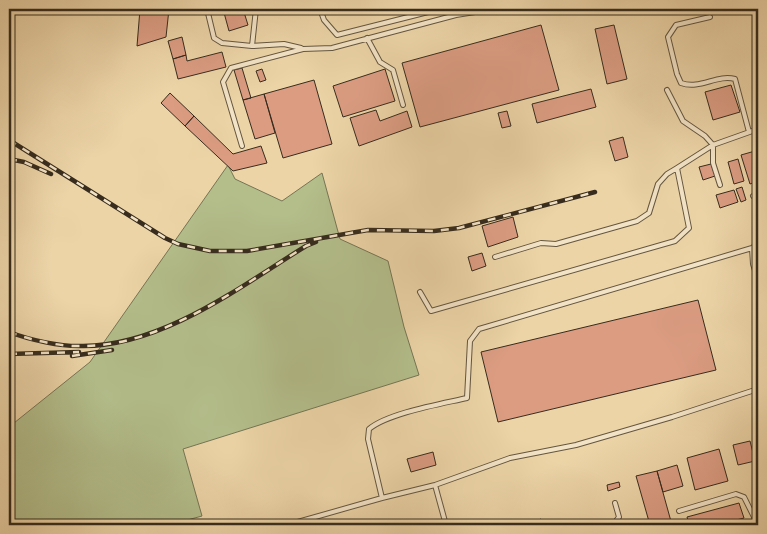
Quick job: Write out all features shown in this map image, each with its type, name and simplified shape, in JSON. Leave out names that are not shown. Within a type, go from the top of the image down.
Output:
[{"type":"lane","points":[[206,9],[214,38],[222,43],[252,46],[284,44],[303,49]]},
{"type":"lane","points":[[252,46],[256,9]]},
{"type":"lane","points":[[320,9],[324,20],[337,35],[440,9]]},
{"type":"lane","points":[[242,146],[223,82],[231,68],[303,49],[332,48],[456,16],[494,9]]},
{"type":"lane","points":[[710,17],[676,25],[668,36],[677,74],[681,83],[689,86],[728,77],[735,79],[749,132]]},
{"type":"lane","points":[[367,38],[380,62],[393,70],[403,105]]},
{"type":"lane","points":[[667,90],[683,122],[705,136],[713,145],[713,163],[720,184]]},
{"type":"lane","points":[[495,257],[541,243],[556,244],[637,221],[649,213],[658,184],[667,174],[713,145],[758,129]]},
{"type":"lane","points":[[420,292],[431,312],[675,241],[689,228],[677,168]]},
{"type":"lane","points":[[753,196],[758,193]]},
{"type":"lane","points":[[382,498],[368,439],[369,429],[377,422],[395,416],[467,398],[470,341],[479,328],[752,248],[758,243]]},
{"type":"lane","points":[[752,248],[753,264],[758,280]]},
{"type":"lane","points":[[287,525],[435,485],[510,458],[576,445],[758,389]]},
{"type":"lane","points":[[435,485],[446,525]]},
{"type":"lane","points":[[679,511],[736,494],[744,497],[758,524],[749,525]]},
{"type":"lane","points":[[613,525],[619,517],[615,503]]},
{"type":"green space","points":[[228,165],[235,179],[282,201],[322,173],[340,239],[388,261],[404,327],[419,375],[183,449],[202,516],[169,525],[9,525],[9,427],[90,362]]},
{"type":"building","points":[[140,9],[169,9],[166,37],[137,46]]},
{"type":"building","points":[[223,9],[243,9],[248,25],[229,31]]},
{"type":"building","points":[[541,25],[559,90],[420,127],[402,63]]},
{"type":"building","points":[[614,25],[627,79],[607,84],[595,29]]},
{"type":"building","points":[[182,37],[186,55],[173,59],[168,41]]},
{"type":"building","points":[[222,52],[226,67],[178,79],[173,59],[186,55],[187,61]]},
{"type":"building","points":[[242,68],[251,98],[243,100],[234,70]]},
{"type":"building","points":[[262,69],[266,80],[260,82],[256,71]]},
{"type":"building","points":[[385,69],[395,101],[343,117],[333,86]]},
{"type":"building","points":[[314,80],[332,144],[283,158],[264,94]]},
{"type":"building","points":[[731,85],[740,112],[713,120],[705,92]]},
{"type":"building","points":[[591,89],[596,107],[537,123],[532,104]]},
{"type":"building","points":[[170,93],[194,116],[185,126],[161,103]]},
{"type":"building","points":[[264,94],[275,133],[255,139],[243,100]]},
{"type":"building","points":[[376,110],[380,121],[407,111],[412,127],[359,146],[350,118]]},
{"type":"building","points":[[507,111],[511,126],[502,128],[498,113]]},
{"type":"building","points":[[194,116],[233,154],[261,146],[267,163],[233,171],[185,126]]},
{"type":"building","points":[[623,137],[628,157],[615,161],[609,141]]},
{"type":"building","points":[[755,151],[758,162],[758,181],[750,184],[741,155]]},
{"type":"building","points":[[738,159],[744,181],[734,184],[728,162]]},
{"type":"building","points":[[711,164],[715,176],[703,180],[699,167]]},
{"type":"building","points":[[742,187],[746,200],[741,202],[736,189]]},
{"type":"building","points":[[734,190],[738,202],[720,208],[716,195]]},
{"type":"building","points":[[513,217],[518,237],[488,247],[482,226]]},
{"type":"building","points":[[482,253],[486,266],[472,271],[468,257]]},
{"type":"building","points":[[698,300],[716,370],[498,422],[481,352]]},
{"type":"building","points":[[750,441],[755,461],[738,465],[733,445]]},
{"type":"building","points":[[719,449],[728,481],[695,490],[687,458]]},
{"type":"building","points":[[433,452],[436,465],[411,472],[407,459]]},
{"type":"building","points":[[677,465],[683,486],[663,492],[657,471]]},
{"type":"building","points":[[657,471],[672,525],[650,525],[636,476]]},
{"type":"building","points":[[619,482],[620,487],[608,491],[607,485]]},
{"type":"building","points":[[739,503],[744,518],[717,525],[689,525],[687,517]]},
{"type":"building","points":[[541,519],[543,525],[524,525]]},
{"type":"railway","points":[[9,140],[165,238],[178,244],[210,251],[247,251],[368,230],[434,231],[459,228],[595,192]]},
{"type":"railway","points":[[9,159],[24,162],[51,174]]},
{"type":"railway","points":[[9,332],[26,338],[74,346],[113,343],[142,336],[172,325],[200,311],[306,246],[316,242]]},
{"type":"railway","points":[[72,356],[112,350]]},
{"type":"railway","points":[[9,354],[79,352]]}]
